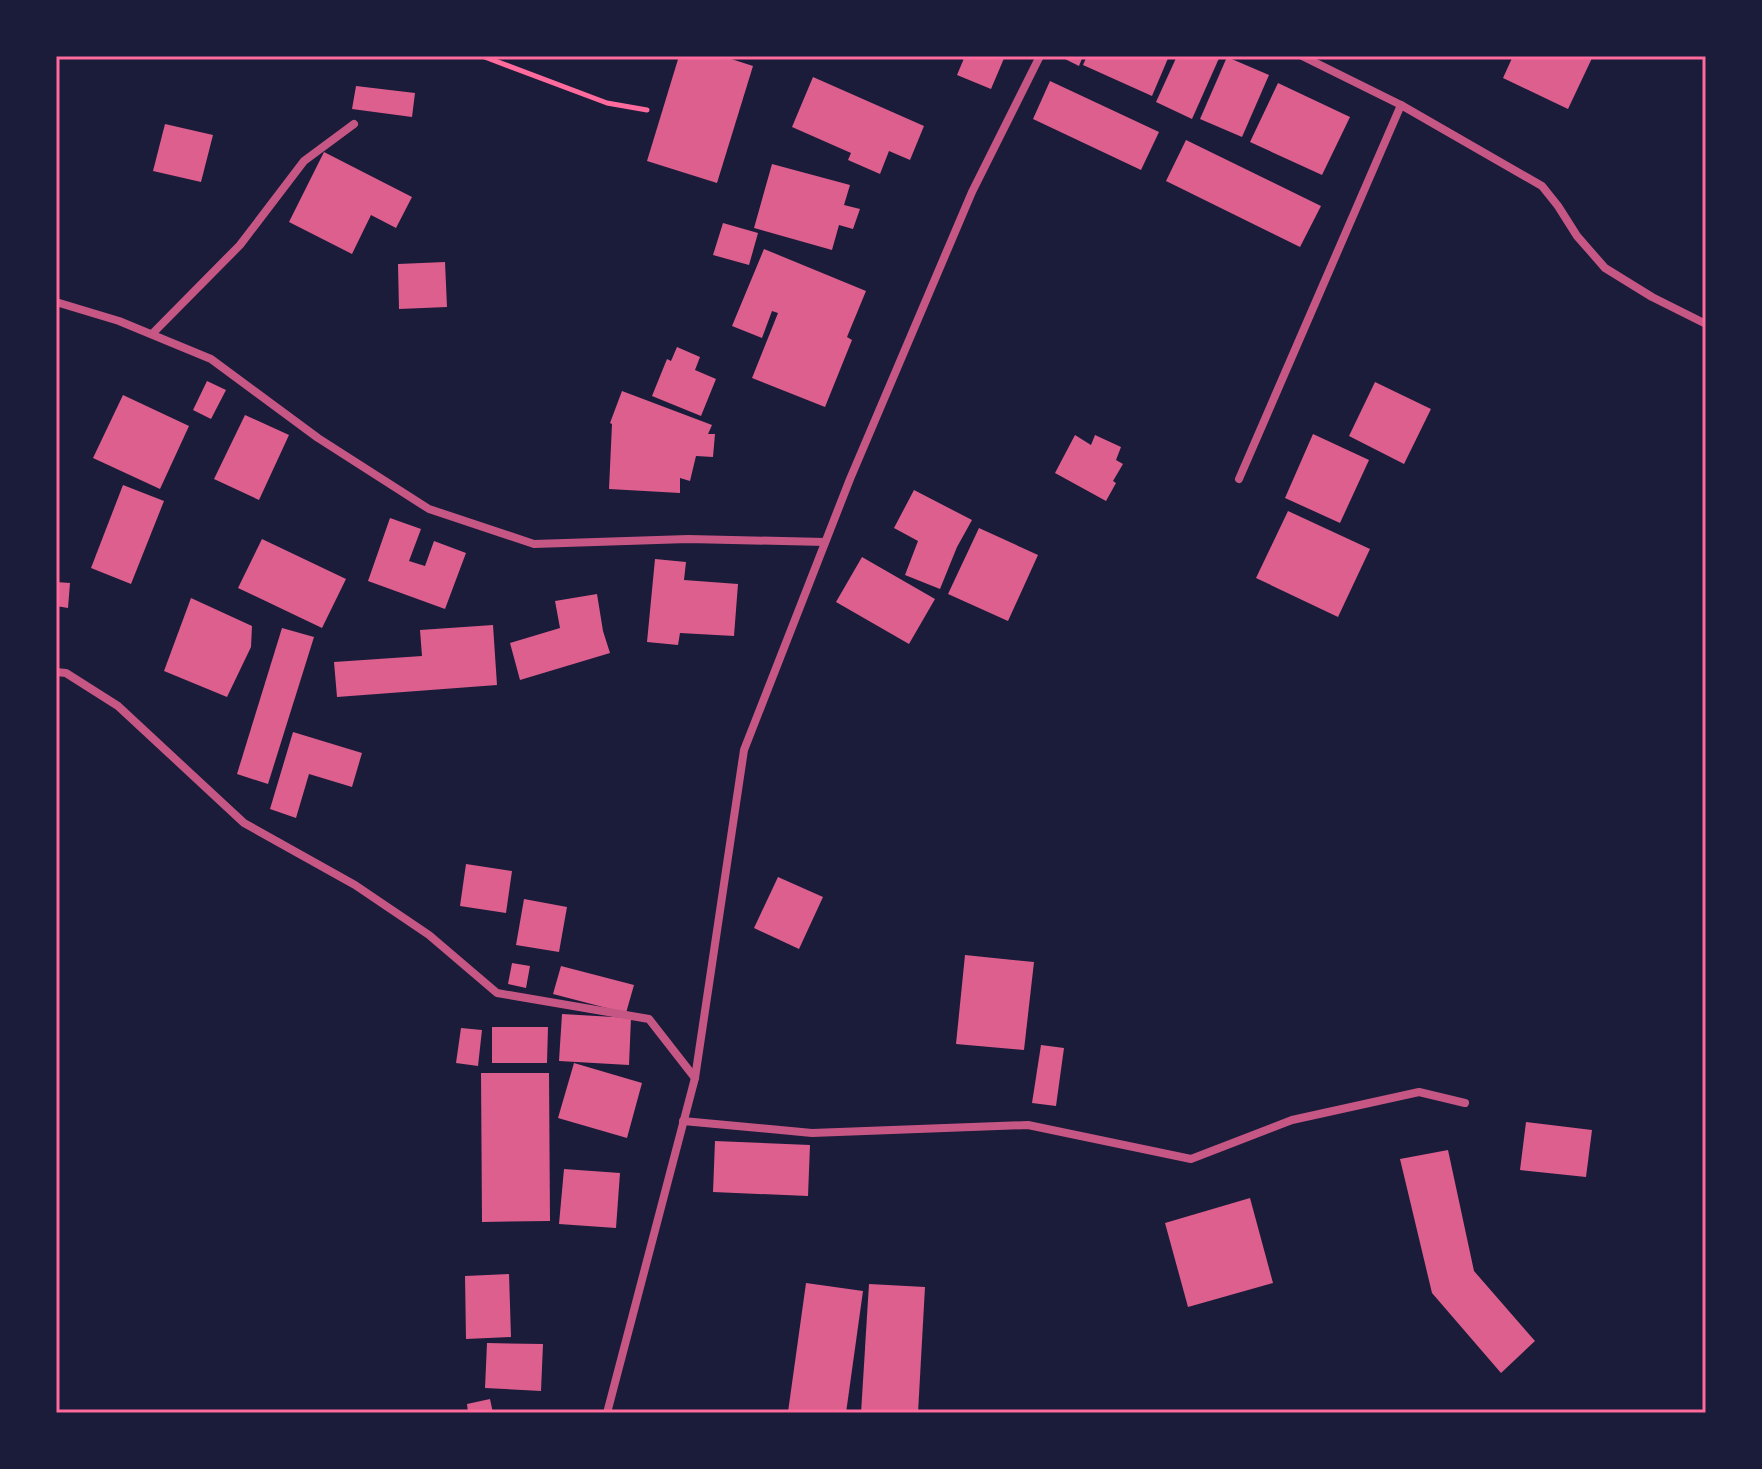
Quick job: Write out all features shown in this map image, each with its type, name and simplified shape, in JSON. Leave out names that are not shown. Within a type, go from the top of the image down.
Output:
[{"type":"street","points":[[607,1413],[695,1078],[744,750],[856,464],[972,192],[1040,56]]},
{"type":"street","points":[[1302,56],[1401,105],[1542,186],[1577,236],[1605,268],[1652,297],[1706,324]]},
{"type":"street","points":[[1239,479],[1401,105]]},
{"type":"street","points":[[152,334],[240,245],[304,161],[354,124]]},
{"type":"street","points":[[56,302],[119,321],[211,359],[318,438],[429,509],[534,544],[688,539],[825,542]]},
{"type":"street","points":[[56,672],[66,673],[118,706],[244,823],[355,885],[429,935],[497,993],[649,1019],[695,1078]]},
{"type":"street","points":[[683,1121],[812,1133],[1028,1125],[1191,1159],[1292,1120],[1419,1092],[1465,1103]]},
{"type":"path","points":[[482,56],[607,103],[647,110]]},
{"type":"building","points":[[679,56],[722,56],[753,66],[717,183],[647,161]]},
{"type":"building","points":[[965,56],[1005,56],[991,89],[957,75]]},
{"type":"building","points":[[1059,56],[1083,56],[1079,66]]},
{"type":"building","points":[[1087,56],[1169,56],[1152,96],[1083,65]]},
{"type":"building","points":[[1177,56],[1220,56],[1192,119],[1156,102]]},
{"type":"building","points":[[1513,56],[1593,56],[1568,109],[1503,78]]},
{"type":"building","points":[[1227,57],[1269,75],[1242,137],[1200,119]]},
{"type":"building","points":[[813,77],[924,126],[910,160],[889,151],[880,174],[848,160],[851,153],[792,127]]},
{"type":"building","points":[[1050,81],[1159,132],[1141,170],[1033,119]]},
{"type":"building","points":[[1278,83],[1350,117],[1322,175],[1250,142]]},
{"type":"building","points":[[356,86],[415,93],[412,117],[352,109]]},
{"type":"building","points":[[165,124],[213,135],[201,182],[153,171]]},
{"type":"building","points":[[1186,140],[1321,206],[1300,247],[1166,181]]},
{"type":"building","points":[[324,152],[412,197],[396,228],[371,215],[352,254],[289,222]]},
{"type":"building","points":[[772,164],[850,185],[844,205],[860,209],[853,229],[839,225],[832,250],[754,228]]},
{"type":"building","points":[[723,223],[758,233],[749,265],[713,255]]},
{"type":"building","points":[[764,249],[866,291],[847,337],[852,340],[825,407],[752,378],[778,313],[772,311],[762,338],[732,326]]},
{"type":"building","points":[[445,262],[447,307],[399,309],[398,264]]},
{"type":"building","points":[[677,347],[700,357],[695,370],[716,379],[701,416],[652,396],[667,359],[671,361]]},
{"type":"building","points":[[207,381],[226,390],[211,419],[193,410]]},
{"type":"building","points":[[1375,382],[1431,409],[1404,464],[1349,436]]},
{"type":"building","points":[[622,391],[712,425],[708,434],[715,434],[713,457],[696,456],[690,481],[680,478],[680,493],[609,489],[610,423]]},
{"type":"building","points":[[123,395],[189,426],[160,489],[93,458]]},
{"type":"building","points":[[245,415],[289,435],[259,500],[214,479]]},
{"type":"building","points":[[1313,434],[1369,460],[1340,523],[1285,498]]},
{"type":"building","points":[[1075,435],[1091,445],[1095,435],[1121,447],[1116,460],[1123,464],[1106,501],[1055,473]]},
{"type":"building","points":[[123,485],[164,501],[131,584],[91,568]]},
{"type":"building","points":[[914,490],[972,520],[940,589],[905,575],[918,541],[894,528]]},
{"type":"building","points":[[1288,511],[1370,549],[1338,617],[1256,578]]},
{"type":"building","points":[[390,518],[421,529],[409,561],[425,566],[434,541],[466,553],[445,609],[368,581]]},
{"type":"building","points":[[979,528],[1038,555],[1008,621],[948,594]]},
{"type":"building","points":[[262,539],[346,579],[322,628],[238,588]]},
{"type":"building","points":[[862,557],[935,599],[909,644],[836,602]]},
{"type":"building","points":[[655,559],[686,562],[684,580],[738,584],[734,636],[680,633],[678,645],[647,642]]},
{"type":"building","points":[[56,582],[70,583],[68,608],[56,606]]},
{"type":"building","points":[[597,594],[610,653],[520,680],[510,643],[560,628],[555,601]]},
{"type":"building","points":[[191,598],[252,626],[251,647],[227,697],[164,671]]},
{"type":"building","points":[[493,625],[497,685],[337,697],[334,662],[422,656],[420,630]]},
{"type":"building","points":[[282,628],[314,637],[268,784],[237,774]]},
{"type":"building","points":[[293,732],[362,753],[352,787],[309,774],[296,818],[270,809]]},
{"type":"building","points":[[466,864],[512,871],[506,913],[460,906]]},
{"type":"building","points":[[778,877],[823,897],[799,949],[754,928]]},
{"type":"building","points":[[524,899],[567,907],[559,952],[516,945]]},
{"type":"building","points":[[965,955],[1034,962],[1024,1050],[956,1044]]},
{"type":"building","points":[[512,963],[530,966],[526,988],[508,984]]},
{"type":"building","points":[[561,966],[634,985],[626,1013],[553,994]]},
{"type":"building","points":[[562,1014],[631,1018],[629,1065],[559,1061]]},
{"type":"building","points":[[492,1027],[548,1027],[547,1063],[492,1063]]},
{"type":"building","points":[[461,1028],[482,1030],[478,1066],[456,1063]]},
{"type":"building","points":[[1041,1045],[1064,1048],[1056,1106],[1032,1103]]},
{"type":"building","points":[[574,1063],[642,1083],[627,1138],[558,1118]]},
{"type":"building","points":[[481,1073],[549,1073],[550,1221],[482,1222]]},
{"type":"building","points":[[1526,1122],[1592,1130],[1586,1177],[1520,1170]]},
{"type":"building","points":[[715,1141],[810,1145],[808,1196],[713,1192]]},
{"type":"building","points":[[1448,1150],[1474,1271],[1535,1341],[1501,1373],[1432,1293],[1400,1159]]},
{"type":"building","points":[[564,1169],[620,1173],[616,1228],[559,1224]]},
{"type":"building","points":[[1250,1198],[1273,1283],[1188,1307],[1165,1223]]},
{"type":"building","points":[[509,1274],[511,1337],[466,1339],[465,1276]]},
{"type":"building","points":[[806,1283],[863,1291],[846,1413],[788,1412]]},
{"type":"building","points":[[869,1284],[925,1287],[918,1413],[861,1413]]},
{"type":"building","points":[[487,1343],[543,1344],[541,1391],[485,1388]]},
{"type":"building","points":[[490,1399],[493,1413],[468,1413],[467,1404]]}]
